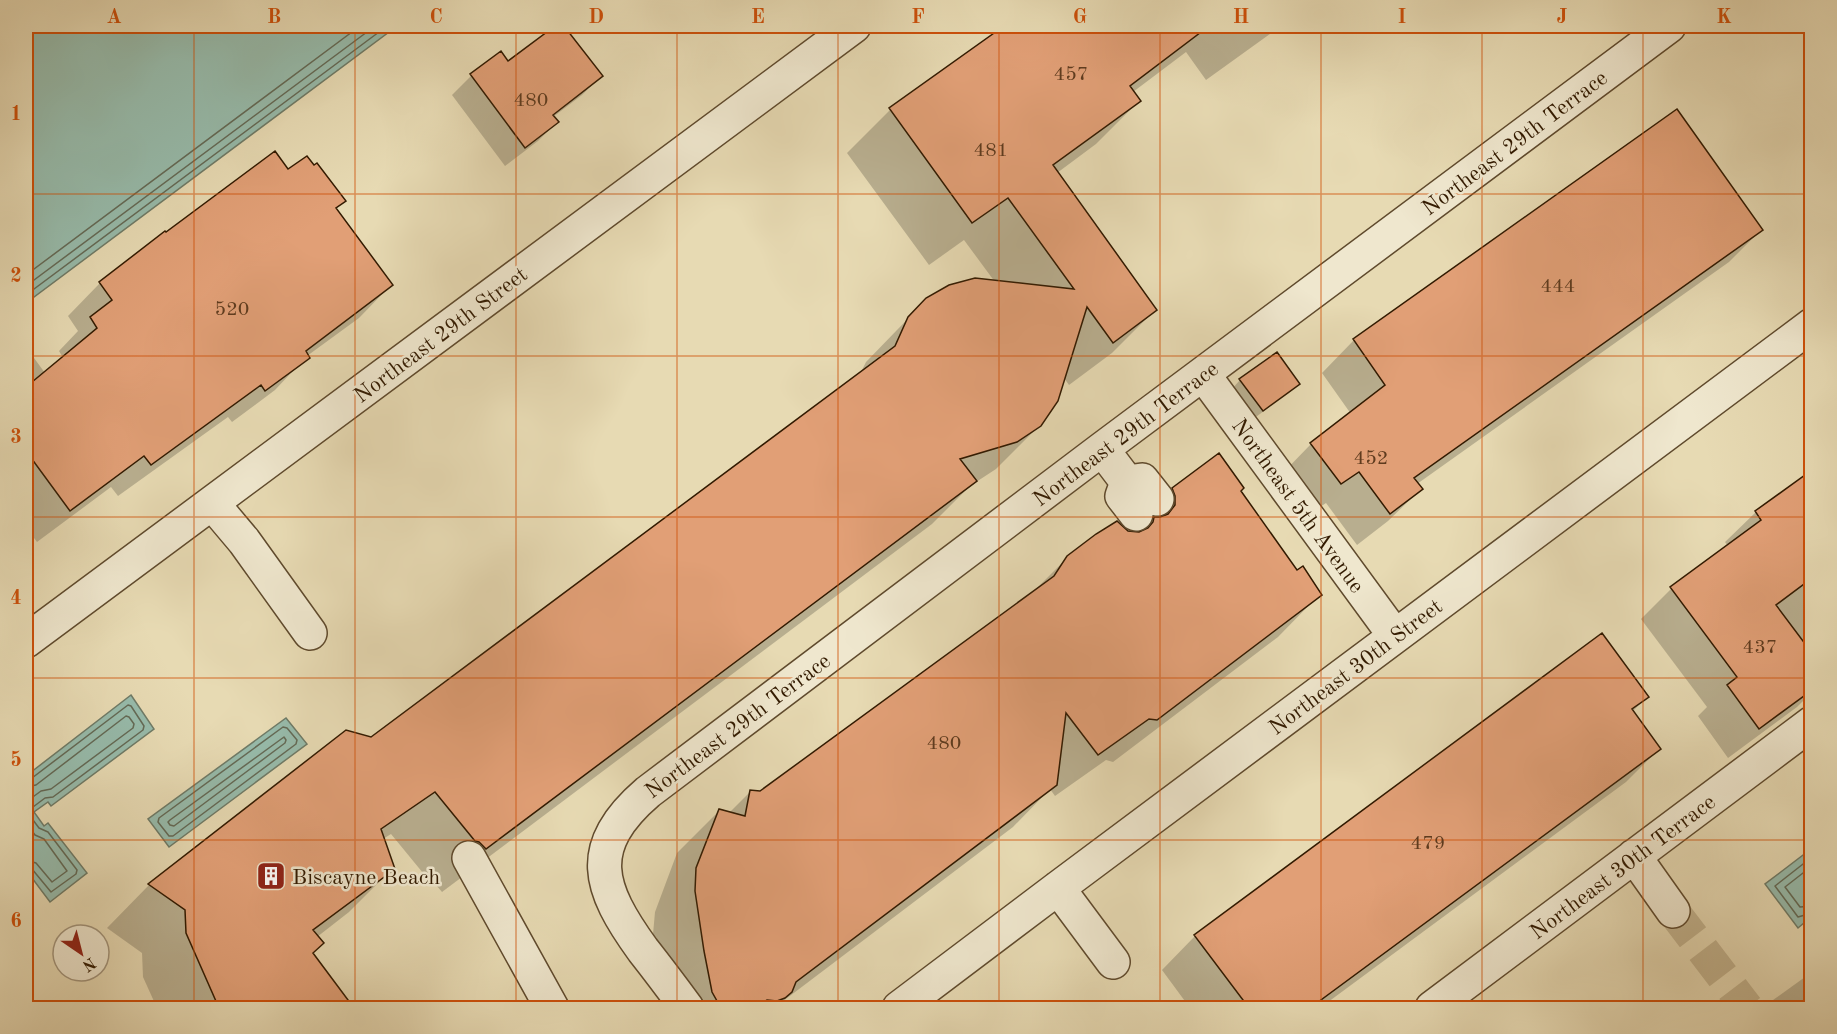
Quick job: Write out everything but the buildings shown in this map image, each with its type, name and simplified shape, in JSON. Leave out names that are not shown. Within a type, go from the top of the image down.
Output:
[{"type":"street","name":"Northeast 29th Street","points":[[26,641],[854,26]]},
{"type":"street","name":"Northeast 29th Terrace","points":[[687,1008],[622,922],[608,891],[604,859],[617,824],[630,808],[648,792],[1102,449],[1669,26]]},
{"type":"street","name":"Northeast 30th Street","points":[[899,1008],[1812,325]]},
{"type":"street","name":"Northeast 5th Avenue","points":[[1203,374],[1395,636]]},
{"type":"street","points":[[1102,449],[1127,482],[1122,496],[1146,506]]},
{"type":"street","points":[[212,503],[244,542],[310,633]]},
{"type":"street","name":"Northeast 30th Terrace","points":[[1432,1008],[1812,723]]},
{"type":"street","points":[[1634,856],[1673,911]]},
{"type":"street","points":[[469,858],[552,1008]]},
{"type":"street","points":[[1058,888],[1113,962]]},
{"type":"water","points":[[26,26],[397,26],[26,303]]},
{"type":"water","points":[[131,695],[154,729],[51,806],[48,802],[34,812],[44,826],[48,823],[87,873],[50,902],[26,870],[26,776]]},
{"type":"water","points":[[286,718],[307,744],[169,847],[148,819]]},
{"type":"water","points":[[1811,849],[1811,917],[1798,928],[1765,884]]},
{"type":"tunnel","points":[[1673,911],[1747,1008]]},
{"type":"place","name":"Biscayne Beach","points":[[271,876]]}]
